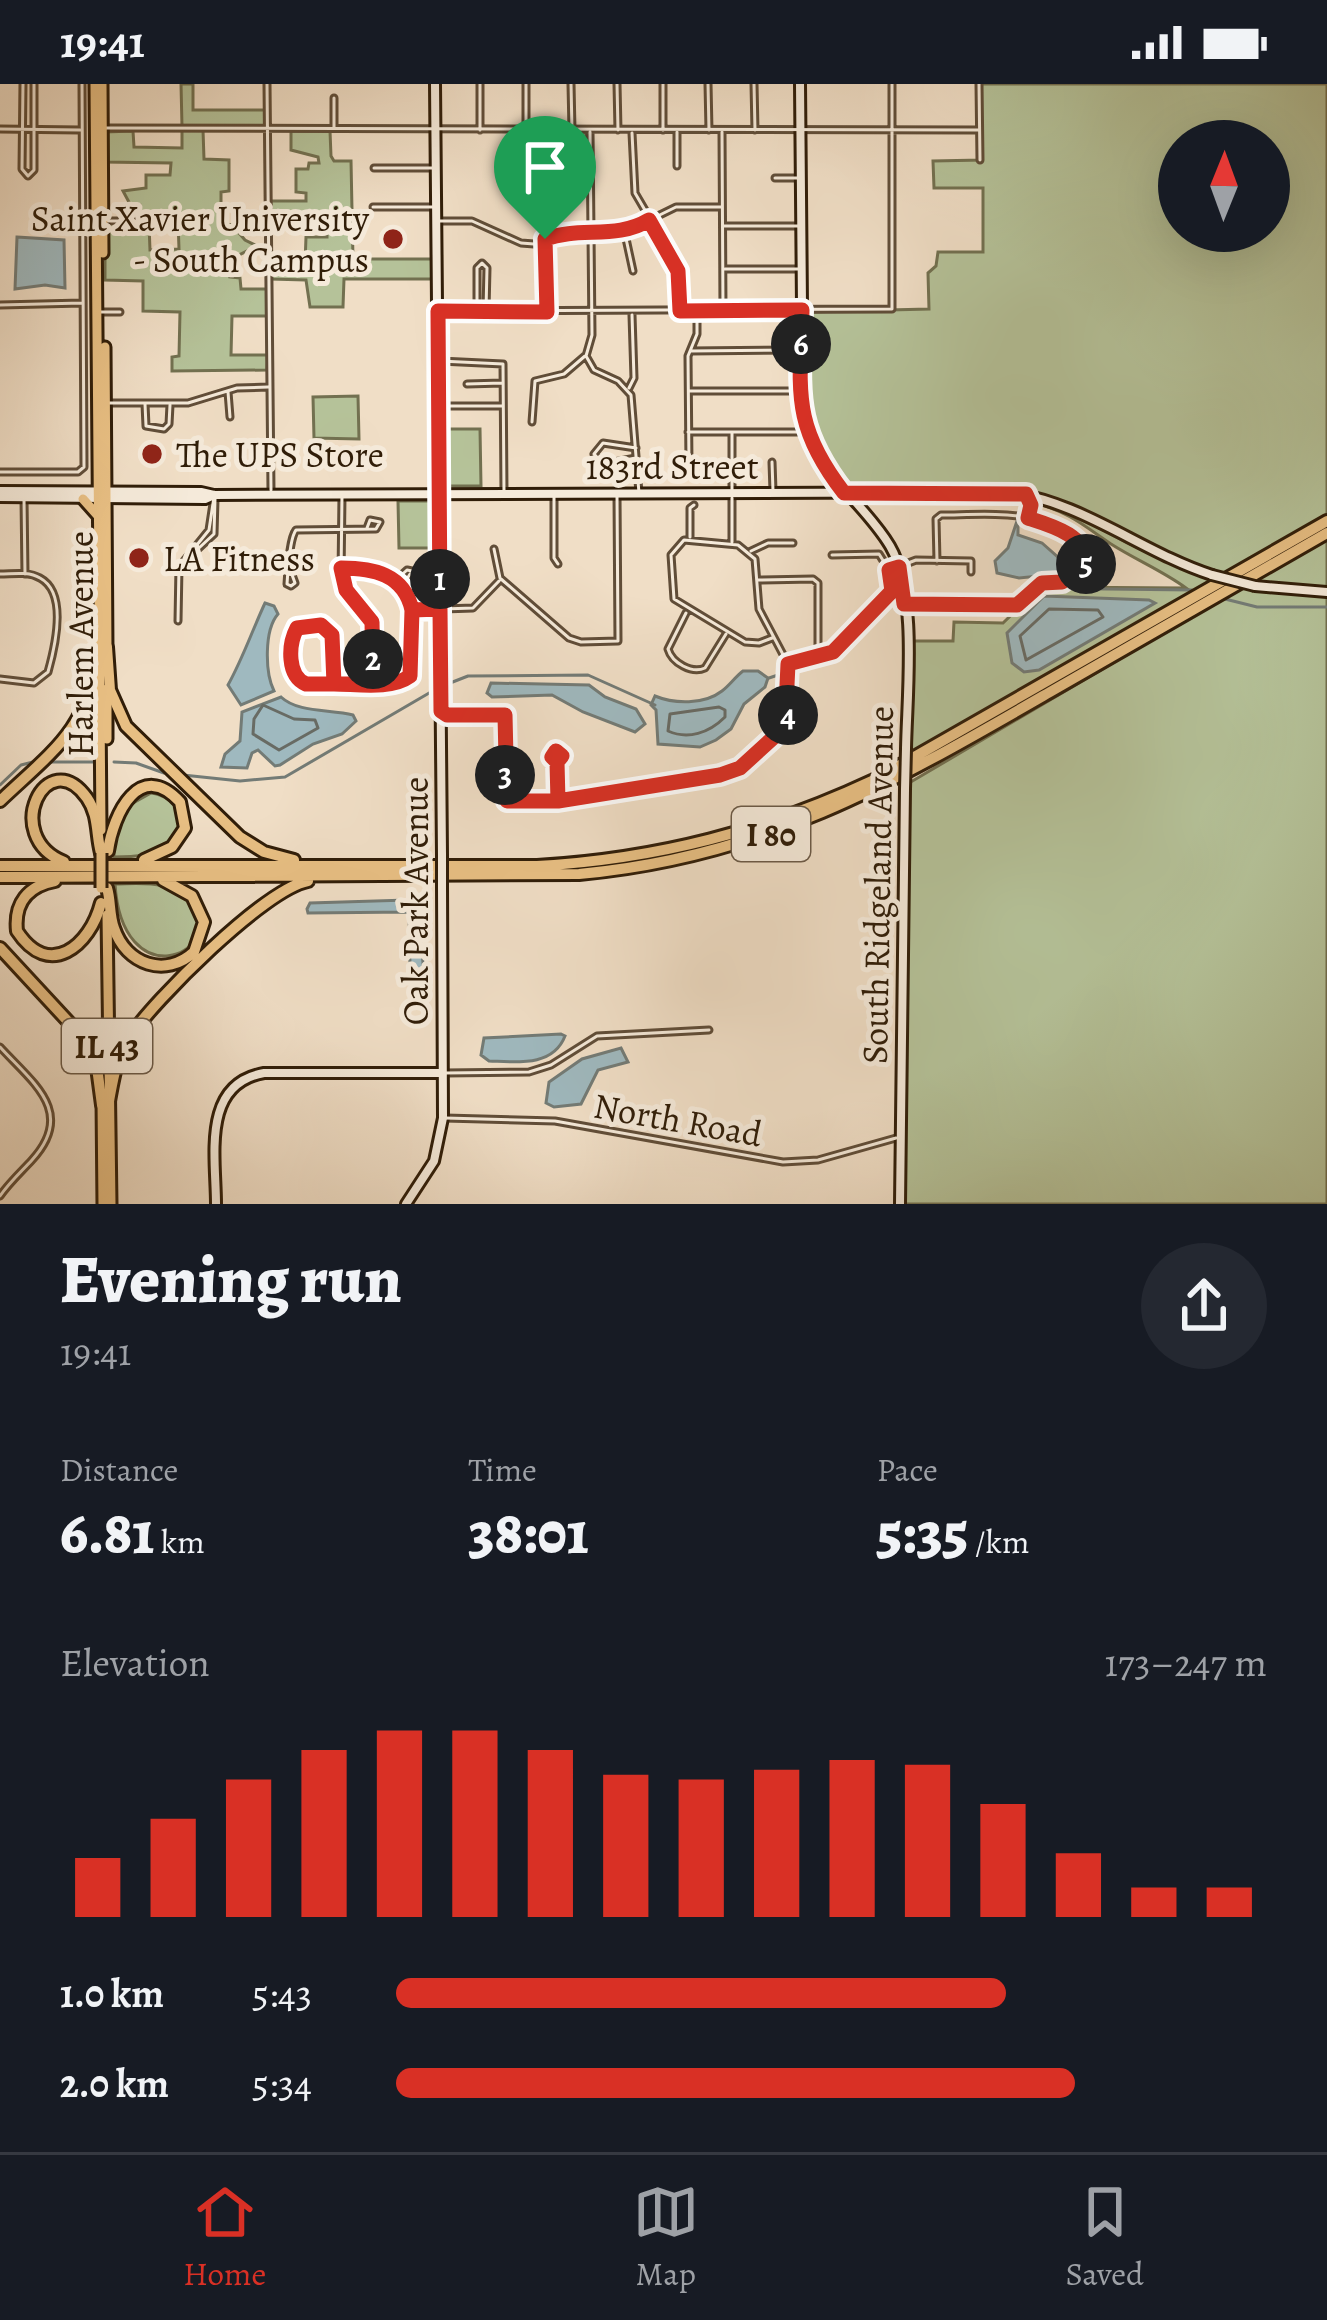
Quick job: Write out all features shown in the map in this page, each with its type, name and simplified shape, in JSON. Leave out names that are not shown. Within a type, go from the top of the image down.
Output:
[{"type":"highway","name":"I 80","points":[[0,877],[114,865],[520,866],[623,860],[723,839],[781,820],[898,766],[1327,521]]},
{"type":"highway","name":"I 80","points":[[0,866],[142,876],[439,881],[625,870],[726,849],[808,820],[900,778],[1327,533]]},
{"type":"highway","points":[[0,802],[82,716],[104,650]]},
{"type":"highway","points":[[104,650],[115,706],[151,752],[250,845],[315,865]]},
{"type":"highway","points":[[20,805],[40,784],[73,785],[93,809],[105,852]]},
{"type":"highway","points":[[105,852],[113,819],[132,795],[143,789],[162,789],[182,805],[186,825],[172,848],[152,858],[114,865]]},
{"type":"highway","points":[[20,830],[38,852],[79,871]]},
{"type":"highway","points":[[79,871],[46,882],[22,898],[16,922],[21,938],[45,954],[73,949],[96,924],[101,903]]},
{"type":"highway","points":[[104,888],[124,947],[151,965],[180,963],[202,939],[200,908],[182,887],[142,876]]},
{"type":"highway","points":[[105,1103],[131,1034],[198,963],[274,894],[310,880],[439,881]]},
{"type":"highway","points":[[0,948],[84,1037],[96,1060],[105,1103]]},
{"type":"main road","name":"Harlem Avenue","points":[[98,84],[105,1103]]},
{"type":"main road","name":"Harlem Avenue","points":[[103,495],[99,519],[104,650]]},
{"type":"main road","points":[[83,499],[99,519]]},
{"type":"main road","name":"Harlem Avenue","points":[[104,888],[107,1204]]},
{"type":"street","points":[[23,84],[22,169],[28,176],[34,170],[34,84]]},
{"type":"street","points":[[0,472],[78,472],[84,467],[82,84]]},
{"type":"street","points":[[267,84],[271,495]]},
{"type":"street","name":"Oak Park Avenue","points":[[406,1204],[434,1162],[443,1118],[435,84]]},
{"type":"street","points":[[480,84],[480,130]]},
{"type":"street","points":[[526,84],[526,130]]},
{"type":"street","points":[[571,84],[572,130]]},
{"type":"street","points":[[617,84],[618,130]]},
{"type":"street","points":[[663,84],[663,131]]},
{"type":"street","points":[[708,84],[709,130]]},
{"type":"street","points":[[754,84],[755,130]]},
{"type":"street","points":[[788,664],[833,652],[892,591],[894,568],[887,542],[831,476],[806,432],[801,391],[800,84]]},
{"type":"street","points":[[438,311],[892,309],[892,84]]},
{"type":"street","points":[[979,84],[980,160]]},
{"type":"street","points":[[334,98],[334,129]]},
{"type":"street","points":[[99,128],[980,130]]},
{"type":"street","points":[[0,129],[82,130]]},
{"type":"street","points":[[589,130],[591,311],[586,356],[593,370],[628,389],[633,400],[639,493]]},
{"type":"street","points":[[722,130],[723,311]]},
{"type":"street","points":[[632,131],[633,185],[678,271],[680,311]]},
{"type":"street","points":[[677,131],[677,166]]},
{"type":"street","points":[[374,168],[436,168]]},
{"type":"street","points":[[776,178],[801,178]]},
{"type":"street","points":[[373,207],[436,207]]},
{"type":"street","points":[[437,221],[477,223],[523,243],[564,234],[625,232],[676,207],[722,207]]},
{"type":"street","points":[[542,210],[547,312]]},
{"type":"street","points":[[100,221],[176,221]]},
{"type":"street","points":[[722,226],[801,226]]},
{"type":"street","points":[[625,232],[633,271]]},
{"type":"street","points":[[477,311],[477,268],[482,263],[487,268],[486,311]]},
{"type":"street","points":[[722,269],[802,269]]},
{"type":"street","points":[[0,305],[84,303]]},
{"type":"street","points":[[628,389],[634,379],[632,311]]},
{"type":"street","points":[[689,465],[688,351],[697,337],[697,311]]},
{"type":"street","points":[[101,312],[120,312]]},
{"type":"street","points":[[688,351],[801,350]]},
{"type":"street","points":[[532,422],[536,381],[559,376],[586,356]]},
{"type":"street","points":[[438,361],[500,361],[504,493]]},
{"type":"street","points":[[467,383],[503,383]]},
{"type":"street","points":[[102,403],[170,403],[227,390],[270,387]]},
{"type":"street","points":[[227,390],[230,418]]},
{"type":"street","points":[[688,392],[801,391]]},
{"type":"street","points":[[145,403],[146,426],[164,429],[170,424],[170,403]]},
{"type":"street","points":[[439,406],[504,406]]},
{"type":"street","points":[[688,432],[806,432]]},
{"type":"street","points":[[732,432],[732,544]]},
{"type":"street","points":[[638,448],[603,443],[594,454],[603,464],[638,458]]},
{"type":"street","points":[[772,462],[773,492]]},
{"type":"street","points":[[822,493],[830,487],[831,476]]},
{"type":"street","points":[[857,507],[864,492]]},
{"type":"street","name":"183rd Street","points":[[25,495],[205,499],[214,495],[504,493],[1026,494],[1076,510],[1164,557],[1212,575],[1255,586],[1327,592]]},
{"type":"street","points":[[554,493],[554,558],[558,564]]},
{"type":"street","points":[[494,549],[501,579],[569,638],[618,641],[617,493]]},
{"type":"street","name":"183rd Street","points":[[0,494],[83,499],[103,495]]},
{"type":"street","points":[[342,494],[341,568],[346,590],[372,622],[373,684]]},
{"type":"street","points":[[1026,494],[1031,505]]},
{"type":"street","points":[[25,495],[25,574]]},
{"type":"street","points":[[178,621],[178,577],[184,561],[214,533],[214,495]]},
{"type":"street","points":[[1028,518],[1031,505],[1040,497]]},
{"type":"street","points":[[690,539],[690,508],[694,505]]},
{"type":"street","points":[[904,604],[1017,605],[1035,589],[1062,582],[1085,565],[1087,553],[1083,545],[1052,525],[1015,514],[938,516],[937,561]]},
{"type":"street","points":[[290,572],[294,531],[367,529]]},
{"type":"street","points":[[441,711],[501,710],[505,715],[507,801],[558,801],[615,794],[646,784],[684,782],[740,768],[785,727],[788,664],[759,609],[756,562],[750,552],[732,544],[690,539],[678,543],[671,555],[672,594],[688,610],[749,644],[772,638]]},
{"type":"street","points":[[750,552],[768,543],[793,543]]},
{"type":"street","points":[[971,552],[971,572]]},
{"type":"street","points":[[832,555],[879,554],[894,568]]},
{"type":"street","points":[[894,568],[916,560],[971,561]]},
{"type":"street","points":[[334,684],[333,637],[321,625],[302,625],[293,633],[293,675],[302,684],[334,684],[373,684],[400,683],[412,670],[412,610],[401,588],[375,569],[341,568]]},
{"type":"street","name":"South Ridgeland Avenue","points":[[894,568],[904,604],[900,1204]]},
{"type":"street","points":[[394,582],[411,570],[412,577],[401,588]]},
{"type":"street","points":[[0,574],[44,580],[55,594],[48,672],[34,683],[0,679]]},
{"type":"street","points":[[412,610],[478,605],[501,579]]},
{"type":"street","points":[[757,580],[813,579],[818,583],[818,656]]},
{"type":"street","points":[[688,610],[668,651],[689,669],[705,668],[727,632]]},
{"type":"street","points":[[557,762],[558,801]]},
{"type":"street","points":[[216,1204],[218,1111],[239,1082],[264,1073],[529,1072],[550,1065],[597,1036],[709,1030]]},
{"type":"street","points":[[0,1047],[48,1102],[52,1123],[46,1143],[0,1196]]},
{"type":"street","name":"North Road","points":[[443,1118],[555,1120],[783,1162],[818,1160],[884,1138],[900,1138]]},
{"type":"green space","points":[[181,84],[193,84],[193,110],[266,110],[265,127],[182,126]]},
{"type":"green space","points":[[981,84],[1327,84],[1327,516],[1223,576],[1157,551],[1055,499],[1017,490],[853,488],[833,474],[820,456],[806,410],[805,312],[929,309],[928,273],[936,266],[938,252],[983,252],[983,188],[934,188],[933,161],[982,160]]},
{"type":"green space","points":[[182,130],[203,130],[204,159],[229,160],[229,191],[221,192],[221,223],[232,225],[257,246],[233,258],[230,277],[240,278],[241,289],[267,289],[268,316],[232,316],[231,355],[268,355],[267,370],[172,371],[172,357],[179,356],[180,312],[143,311],[143,281],[105,280],[105,223],[149,224],[150,250],[179,249],[178,220],[141,220],[140,205],[130,204],[123,191],[146,188],[146,175],[170,175],[171,163],[104,162],[105,132],[133,131],[134,147],[182,148]]},
{"type":"green space","points":[[291,131],[330,131],[334,161],[351,161],[353,259],[433,259],[434,279],[344,279],[343,307],[310,307],[306,280],[271,279],[271,264],[305,264],[306,237],[327,237],[327,225],[270,224],[270,201],[306,201],[306,193],[296,192],[296,169],[319,163],[318,157],[291,150]]},
{"type":"green space","points":[[539,132],[586,132],[586,183],[531,177]]},
{"type":"green space","points":[[358,396],[359,439],[314,438],[313,397]]},
{"type":"green space","points":[[445,429],[480,429],[481,486],[447,486]]},
{"type":"green space","points":[[398,501],[431,501],[431,548],[399,548]]},
{"type":"green space","points":[[1042,501],[1171,564],[1216,580],[908,756],[909,641],[953,641],[954,622],[1003,623],[1040,587],[1186,588],[1076,520],[1036,503]]},
{"type":"green space","points":[[1327,537],[1327,1204],[903,1204],[909,783]]},
{"type":"green space","points":[[151,793],[168,799],[178,811],[177,834],[151,853],[114,857],[114,839],[126,807]]},
{"type":"green space","points":[[115,884],[156,885],[179,893],[192,906],[198,924],[195,939],[184,951],[168,956],[151,953],[135,942],[122,919]]},
{"type":"water","points":[[17,237],[64,240],[65,288],[15,289]]},
{"type":"water","points":[[1018,518],[1018,535],[1042,543],[1060,559],[1060,574],[1019,578],[997,573],[995,561],[1008,548]]},
{"type":"water","points":[[1044,596],[1155,603],[1039,670],[1024,672],[1012,663],[1007,633]]},
{"type":"water","points":[[265,603],[278,614],[267,652],[274,691],[241,705],[228,685]]},
{"type":"water","points":[[743,671],[758,671],[768,678],[765,687],[744,704],[731,729],[700,747],[658,744],[656,710],[651,705],[655,696],[680,702],[707,699]]},
{"type":"water","points":[[491,683],[589,685],[636,709],[645,724],[635,732],[552,695],[492,697],[487,693]]},
{"type":"water","points":[[281,697],[305,708],[353,715],[356,721],[342,734],[313,744],[280,765],[275,766],[258,750],[247,768],[221,767],[225,754],[240,741],[242,712]]},
{"type":"water","points":[[407,900],[409,909],[418,910],[424,973],[410,966],[409,912],[308,913],[307,909],[310,903]]},
{"type":"water","points":[[565,1036],[559,1046],[543,1058],[489,1061],[481,1055],[484,1038]]},
{"type":"water","points":[[621,1048],[628,1062],[598,1070],[581,1104],[554,1107],[546,1103],[549,1082],[582,1059]]},
{"type":"waterway","points":[[1021,588],[1192,590]]},
{"type":"waterway","points":[[792,671],[836,657],[898,594]]},
{"type":"waterway","points":[[1225,599],[1257,607],[1327,607]]},
{"type":"waterway","points":[[769,678],[784,673]]},
{"type":"waterway","points":[[445,685],[468,676],[588,675],[655,705]]},
{"type":"waterway","points":[[183,775],[240,781],[285,777],[436,689]]},
{"type":"waterway","points":[[0,785],[21,765],[33,762]]},
{"type":"waterway","points":[[49,762],[94,762]]},
{"type":"waterway","points":[[114,762],[136,763],[164,773]]},
{"type":"place","name":"Saint Xavier University - South Campus","points":[[393,239]]},
{"type":"place","name":"The UPS Store","points":[[152,454]]},
{"type":"place","name":"LA Fitness","points":[[139,558]]},
{"type":"route","points":[[545,239],[547,312],[438,311],[440,609],[432,610],[412,610],[410,676],[397,684],[373,684],[334,684],[332,635],[321,625],[305,625],[292,638],[292,673],[298,682],[306,684],[373,684],[372,622],[346,590],[341,568],[373,568],[405,592],[412,610],[440,609],[441,711],[447,715],[505,715],[507,801],[558,801],[557,762],[562,756],[556,751],[552,757],[557,762],[557,767],[558,801],[615,794],[646,784],[720,775],[740,768],[775,740],[788,715],[788,664],[833,652],[892,591],[889,570],[899,567],[904,604],[1017,605],[1042,583],[1062,582],[1085,565],[1083,545],[1052,525],[1028,518],[1031,505],[1026,494],[844,493],[814,452],[802,417],[802,310],[680,311],[678,271],[649,220],[625,232],[545,239]]}]
